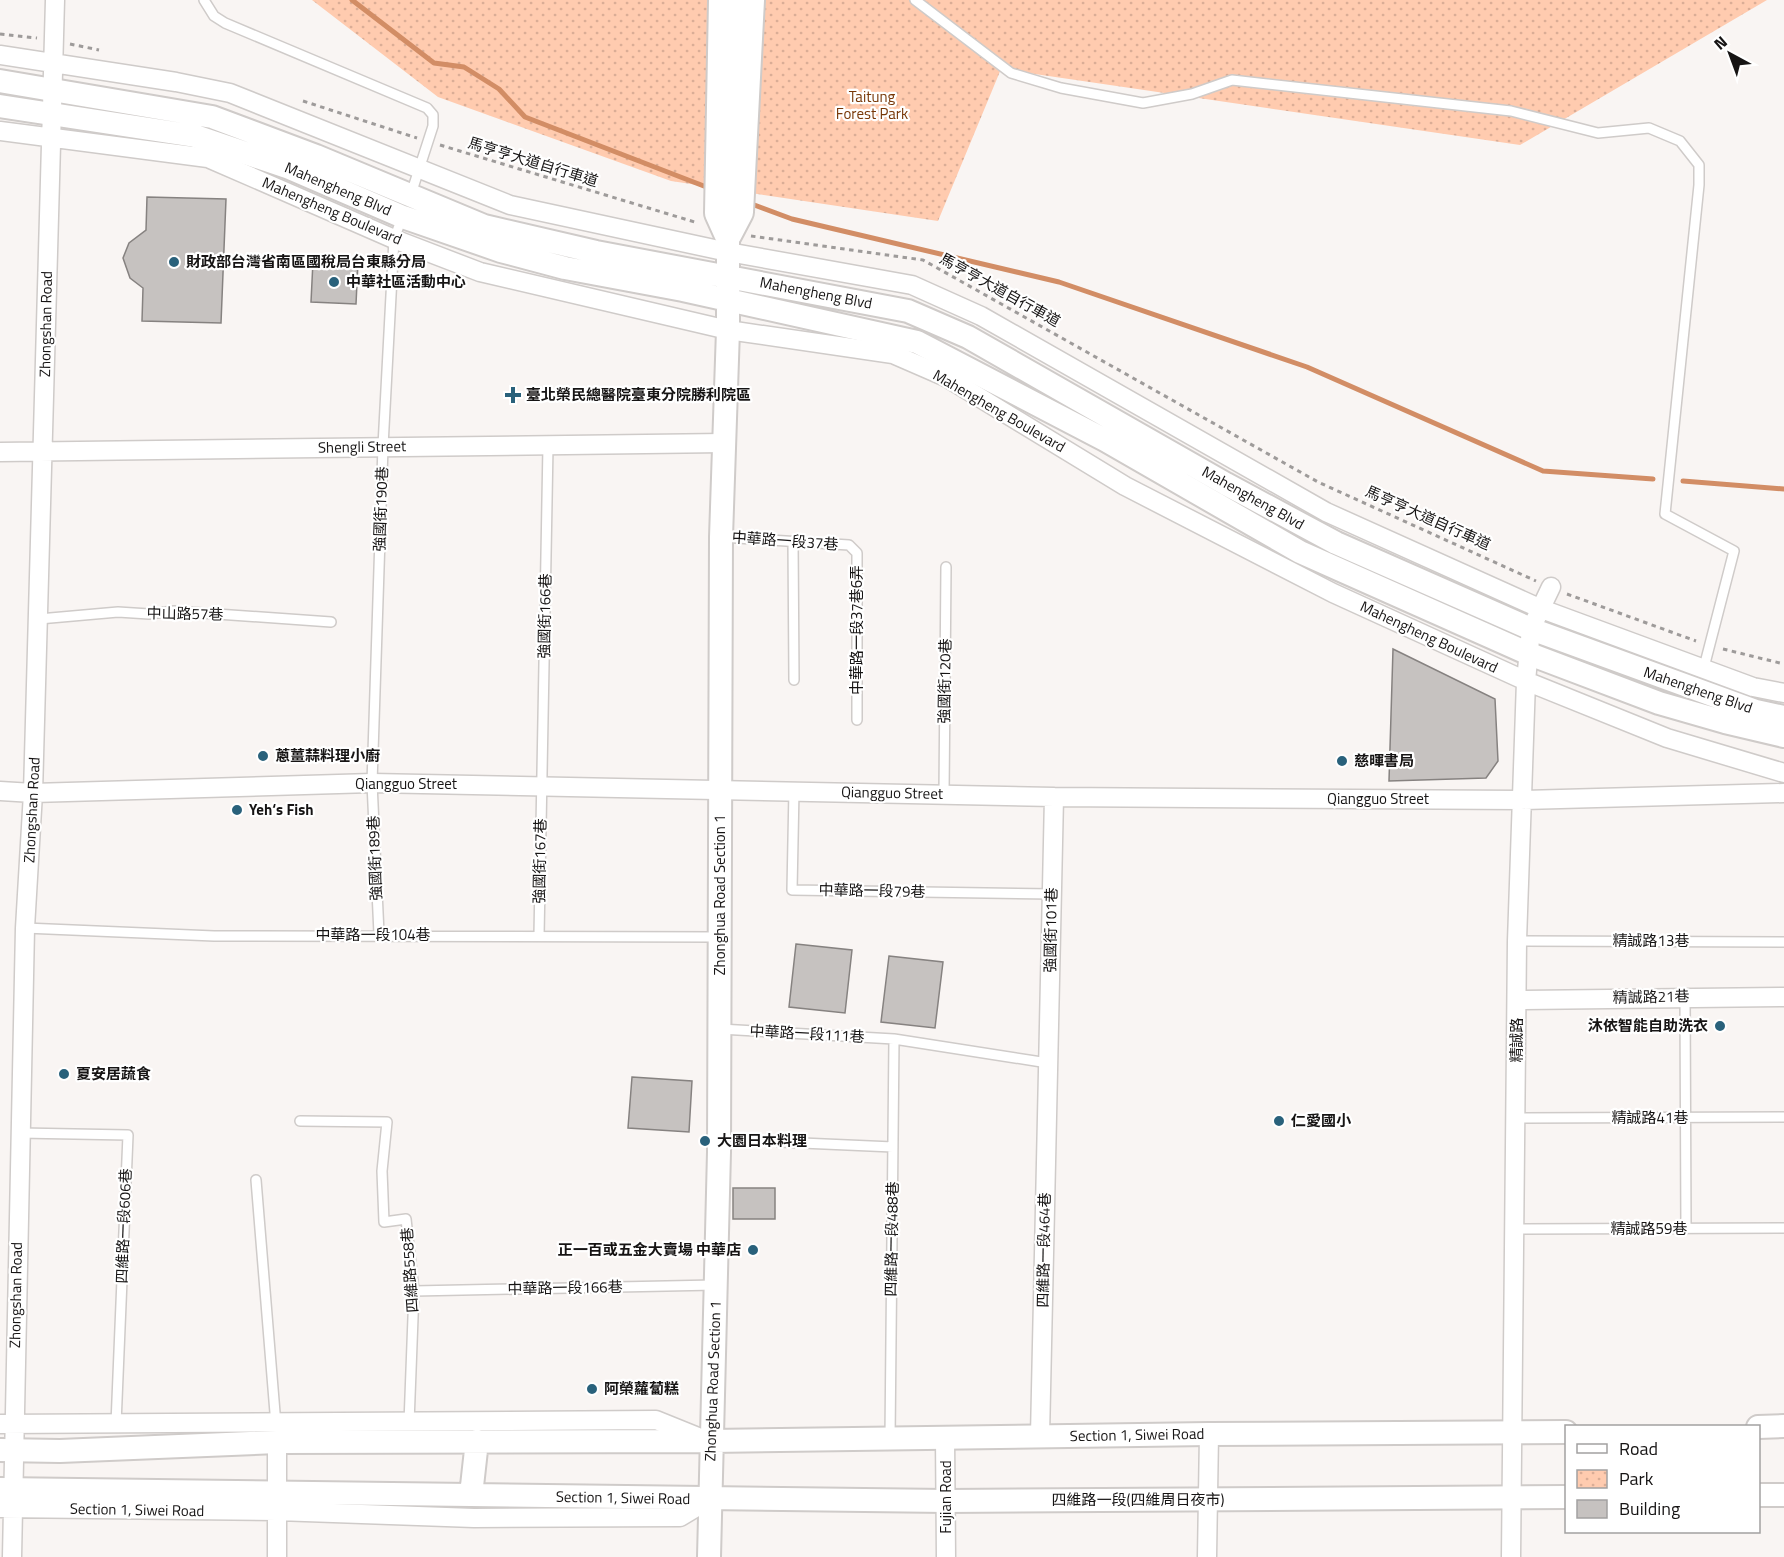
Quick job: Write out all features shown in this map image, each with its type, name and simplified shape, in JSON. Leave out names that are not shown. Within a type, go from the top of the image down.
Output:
[{"type":"main road","points":[[723,0],[719,213],[728,242]]},
{"type":"main road","points":[[728,242],[739,212],[750,0]]},
{"type":"street","name":"Zhongshan Road","points":[[12,1557],[7,1498],[6,1424],[20,1133],[25,928],[33,793],[39,619],[55,0]]},
{"type":"street","points":[[0,55],[230,93],[510,205],[728,242],[912,285],[981,316],[1326,512],[1539,608],[1753,687],[1784,693]]},
{"type":"street","points":[[0,81],[52,88],[212,117],[484,226],[596,252],[728,276]]},
{"type":"street","points":[[0,106],[51,114]]},
{"type":"street","name":"Mahengheng Blvd","points":[[51,114],[195,136],[287,167],[403,217],[511,254],[728,302]]},
{"type":"street","name":"Mahengheng Boulevard","points":[[0,130],[208,158],[394,239],[480,272],[728,330],[893,354],[950,369],[1105,440],[1295,562],[1526,681],[1667,738],[1784,773]]},
{"type":"street","name":"Zhonghua Road Section 1","points":[[709,1557],[709,1441],[716,1285],[720,1029],[721,537],[728,330],[728,242]]},
{"type":"street","name":"Mahengheng Blvd","points":[[728,276],[908,311],[968,337],[1226,484],[1317,533],[1531,629],[1756,711],[1784,717]]},
{"type":"street","name":"Mahengheng Boulevard","points":[[728,302],[852,326],[917,342],[950,369]]},
{"type":"street","points":[[968,337],[981,316]]},
{"type":"street","name":"Shengli Street","points":[[0,452],[724,443]]},
{"type":"street","points":[[1317,533],[1326,512]]},
{"type":"street","name":"Mahengheng Boulevard","points":[[1295,562],[1527,653],[1697,714],[1784,736]]},
{"type":"street","name":"精誠路","points":[[1511,1557],[1517,941],[1527,653],[1531,629],[1539,608],[1551,587]]},
{"type":"street","points":[[1690,744],[1697,714]]},
{"type":"street","name":"Qiangguo Street","points":[[0,791],[33,793],[372,783],[1054,797],[1521,800],[1784,793]]},
{"type":"street","name":"強國街101巷","points":[[1048,1063],[1054,797]]},
{"type":"street","name":"精誠路21巷","points":[[1517,1000],[1685,996],[1784,997]]},
{"type":"street","name":"四維路一段464巷","points":[[1040,1436],[1048,1063]]},
{"type":"street","name":"Section 1, Siwei Road","points":[[7,1450],[60,1451],[409,1422],[656,1420],[709,1441]]},
{"type":"street","name":"Section 1, Siwei Road","points":[[6,1424],[116,1424],[477,1441],[709,1441],[1565,1432]]},
{"type":"street","points":[[1760,1427],[1784,1426]]},
{"type":"street","points":[[276,1432],[276,1557]]},
{"type":"street","points":[[1207,1557],[1209,1434]]},
{"type":"street","name":"Fujian Road","points":[[945,1438],[946,1557]]},
{"type":"street","points":[[471,1495],[477,1441]]},
{"type":"street","name":"Section 1, Siwei Road","points":[[7,1498],[277,1502],[471,1495],[710,1499]]},
{"type":"street","points":[[1760,1495],[1784,1495]]},
{"type":"street","name":"四維路一段(四維周日夜市)","points":[[710,1499],[946,1501],[1565,1497]]},
{"type":"street","name":"Section 1, Siwei Road","points":[[277,1502],[474,1518],[680,1517],[710,1499]]},
{"type":"lane","points":[[915,0],[1011,73],[1061,88],[1143,103],[1192,94],[1232,80],[1511,111],[1598,133],[1649,128],[1680,141],[1699,165],[1699,185],[1665,514],[1734,551],[1711,646],[1697,690]]},
{"type":"lane","name":"強國街190巷","points":[[206,4],[225,23],[427,108],[433,115],[433,126],[420,169],[394,239],[383,446],[372,783]]},
{"type":"lane","name":"強國街166巷","points":[[542,785],[548,446]]},
{"type":"lane","name":"中華路一段37巷","points":[[721,537],[849,545]]},
{"type":"lane","points":[[793,541],[794,680]]},
{"type":"lane","name":"中華路一段37巷6弄","points":[[849,545],[857,553],[857,720]]},
{"type":"lane","name":"強國街120巷","points":[[944,794],[946,567]]},
{"type":"lane","name":"中山路57巷","points":[[39,619],[118,612],[149,614],[174,611],[331,622]]},
{"type":"lane","name":"強國街189巷","points":[[372,783],[379,934]]},
{"type":"lane","name":"強國街167巷","points":[[539,936],[542,785]]},
{"type":"lane","name":"中華路一段79巷","points":[[794,790],[792,890],[1052,894]]},
{"type":"lane","name":"中華路一段104巷","points":[[25,928],[214,936],[379,934],[720,937]]},
{"type":"lane","name":"精誠路13巷","points":[[1517,941],[1784,942]]},
{"type":"lane","points":[[1685,996],[1686,1229]]},
{"type":"lane","name":"中華路一段111巷","points":[[720,1029],[894,1039],[1048,1063]]},
{"type":"lane","name":"四維路一段488巷","points":[[890,1439],[894,1039]]},
{"type":"lane","name":"精誠路41巷","points":[[1516,1118],[1784,1117]]},
{"type":"lane","name":"四維路558巷","points":[[300,1121],[387,1122],[382,1171],[384,1222],[406,1219],[414,1291],[409,1422]]},
{"type":"lane","name":"四維路一段606巷","points":[[20,1133],[128,1135],[116,1424]]},
{"type":"lane","points":[[779,1142],[893,1147]]},
{"type":"lane","points":[[256,1180],[276,1432]]},
{"type":"lane","name":"精誠路59巷","points":[[1515,1229],[1784,1228]]},
{"type":"lane","name":"中華路一段166巷","points":[[414,1291],[716,1285]]},
{"type":"path","points":[[0,34],[54,40],[110,53]]},
{"type":"path","name":"馬亨亨大道自行車道","points":[[292,98],[728,242],[922,260],[1318,482],[1551,587],[1711,646],[1784,664]]},
{"type":"green space","name":"Taitung Forest Park","points":[[312,0],[1767,0],[1520,145],[1001,69],[938,221],[671,181],[438,97]]},
{"type":"building","name":"財政部台灣省南區國稅局台東縣分局","points":[[147,197],[226,199],[221,323],[142,321],[143,288],[130,278],[123,258],[129,243],[146,230]]},
{"type":"building","name":"中華社區活動中心","points":[[313,261],[358,262],[356,304],[311,302]]},
{"type":"building","points":[[1393,649],[1495,699],[1498,761],[1486,778],[1389,781]]},
{"type":"building","points":[[796,944],[852,950],[845,1013],[789,1007]]},
{"type":"building","points":[[889,956],[943,962],[935,1028],[881,1022]]},
{"type":"building","points":[[632,1077],[692,1081],[689,1132],[628,1128]]},
{"type":"building","points":[[733,1188],[775,1188],[775,1219],[733,1219]]},
{"type":"waterway","points":[[352,0],[434,63],[464,67],[499,89],[525,117],[709,188]]},
{"type":"waterway","points":[[749,203],[792,219],[1059,282],[1307,367],[1543,471],[1653,479]]},
{"type":"waterway","points":[[1683,481],[1784,489]]},
{"type":"place","name":"財政部台灣省南區國稅局台東縣分局","points":[[174,262]]},
{"type":"place","name":"中華社區活動中心","points":[[334,282]]},
{"type":"place","name":"臺北榮民總醫院臺東分院勝利院區","points":[[513,395]]},
{"type":"place","name":"蔥薑蒜料理小廚","points":[[263,756]]},
{"type":"place","name":"慈暉書局","points":[[1342,761]]},
{"type":"place","name":"Yeh‘s Fish","points":[[237,810]]},
{"type":"place","name":"沐依智能自助洗衣","points":[[1720,1026]]},
{"type":"place","name":"夏安居蔬食","points":[[64,1074]]},
{"type":"place","name":"仁愛國小","points":[[1279,1121]]},
{"type":"place","name":"大園日本料理","points":[[705,1141]]},
{"type":"place","name":"正一百或五金大賣場 中華店","points":[[753,1250]]},
{"type":"place","name":"阿榮蘿蔔糕","points":[[592,1389]]}]
